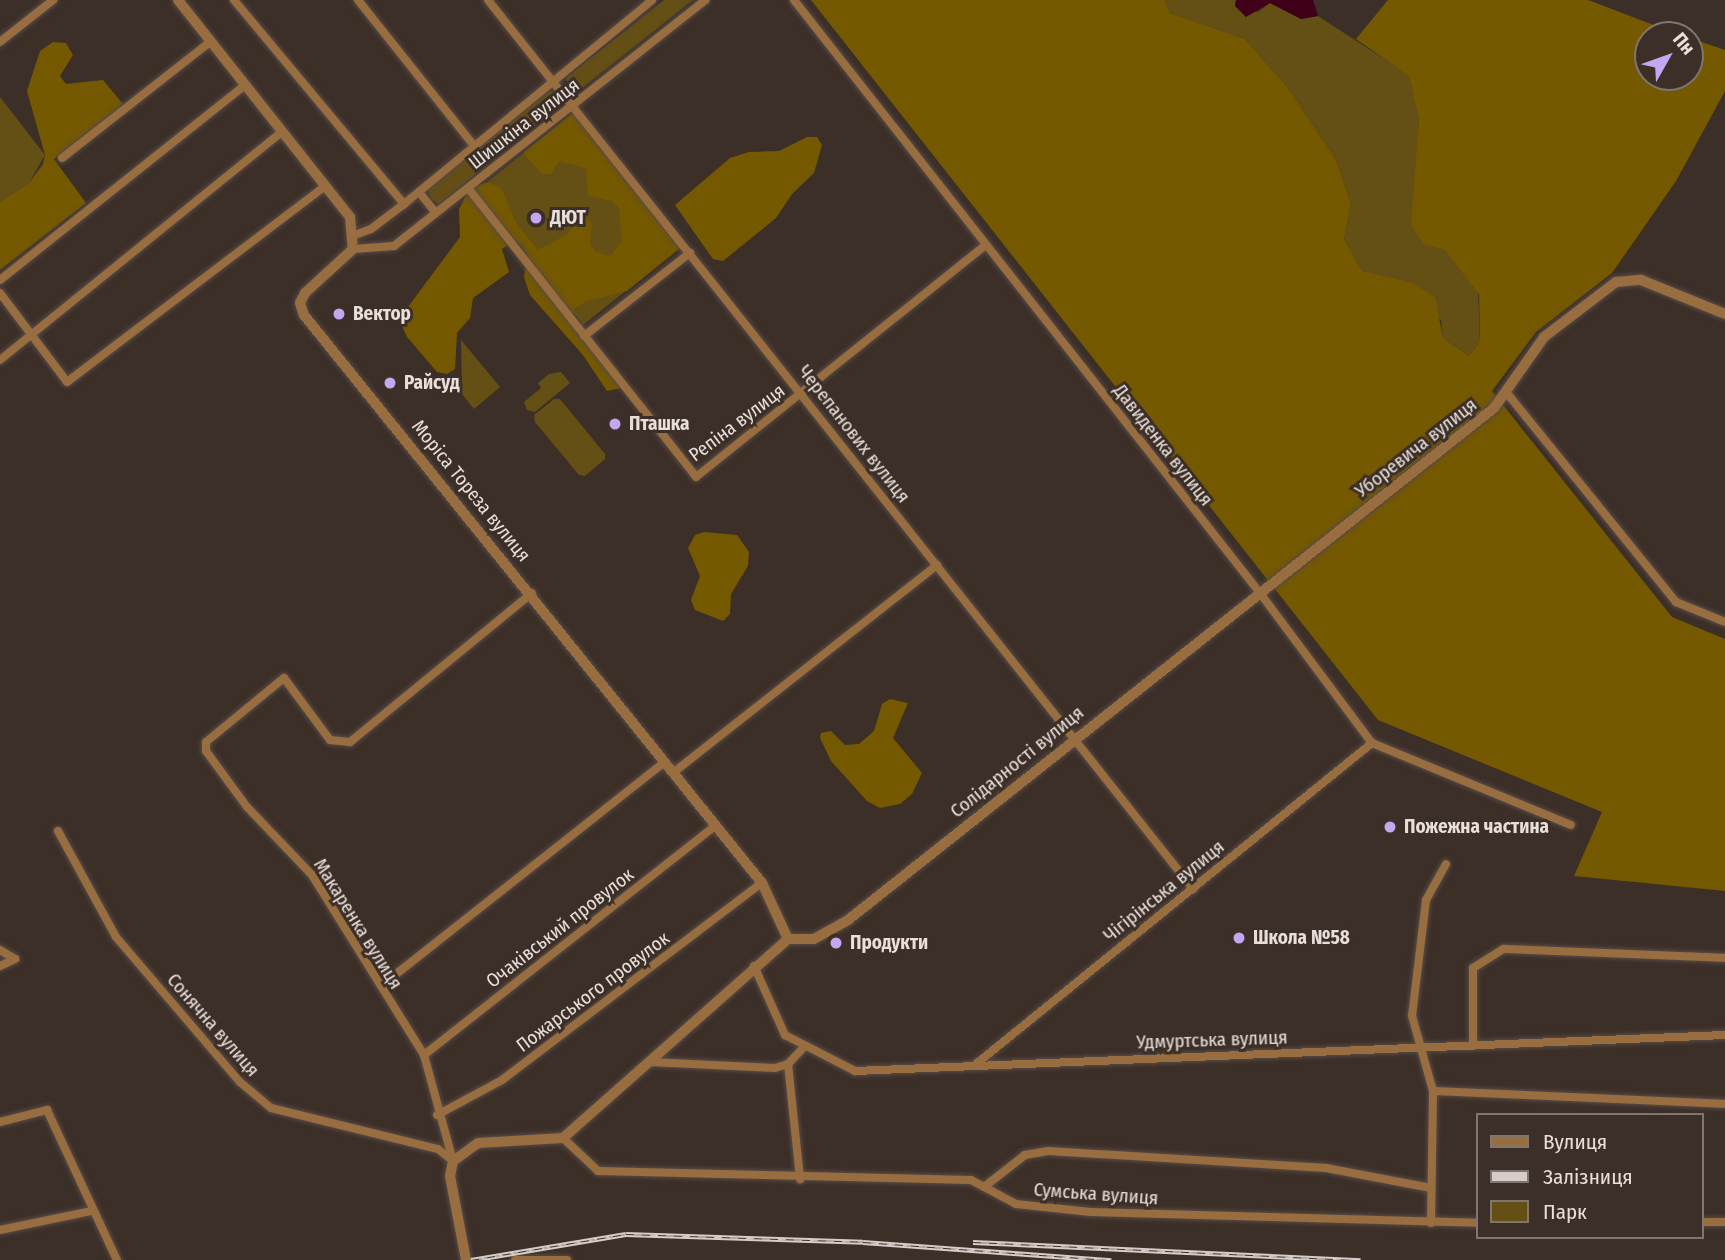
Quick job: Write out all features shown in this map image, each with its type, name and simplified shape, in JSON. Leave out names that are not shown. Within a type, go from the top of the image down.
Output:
[{"type":"street","points":[[0,42],[53,0]]},
{"type":"street","points":[[178,0],[350,217],[355,234],[353,248]]},
{"type":"street","points":[[234,0],[404,204]]},
{"type":"street","points":[[358,0],[474,146]]},
{"type":"street","name":"Черепанових вулиця","points":[[488,0],[802,393],[1192,889]]},
{"type":"street","points":[[355,234],[371,229],[404,204],[652,0]]},
{"type":"street","name":"Шишкiна вулиця","points":[[353,248],[394,246],[706,0]]},
{"type":"street","name":"Давиденка вулиця","points":[[794,0],[1260,593],[1372,743]]},
{"type":"street","points":[[62,158],[211,41]]},
{"type":"street","points":[[0,280],[245,85]]},
{"type":"street","points":[[0,359],[282,132]]},
{"type":"street","points":[[0,293],[67,382],[326,186]]},
{"type":"street","name":"Репiна вулиця","points":[[468,188],[696,477],[986,245]]},
{"type":"street","points":[[419,192],[436,212]]},
{"type":"street","name":"Моріса Тореза вулиця","points":[[353,248],[305,293],[300,303],[304,314],[762,883],[776,906],[788,939]]},
{"type":"street","points":[[584,336],[690,253]]},
{"type":"street","name":"Уборевича вулиця","points":[[1260,593],[1494,408],[1544,337],[1616,282],[1641,280],[1725,314]]},
{"type":"street","points":[[1506,392],[1676,602],[1725,622]]},
{"type":"street","points":[[674,772],[937,565]]},
{"type":"street","name":"Макаренка вулиця","points":[[453,1161],[437,1115],[424,1055],[312,875],[247,807],[206,751],[211,735],[284,678],[330,740],[350,742],[531,593]]},
{"type":"street","name":"Солідарності вулиця","points":[[788,939],[814,939],[848,920],[1073,738],[1260,593]]},
{"type":"street","points":[[1372,743],[1571,825]]},
{"type":"street","name":"Чiгiрiнська вулиця","points":[[976,1064],[1372,743]]},
{"type":"street","points":[[380,986],[666,762]]},
{"type":"street","name":"Очакiвський провулок","points":[[424,1055],[716,825]]},
{"type":"street","name":"Сонячна вулиця","points":[[58,831],[117,937],[240,1082],[271,1108],[438,1149],[453,1161]]},
{"type":"street","points":[[1431,1223],[1433,1091],[1412,1016],[1426,900],[1446,864]]},
{"type":"street","name":"Пожарського провулок","points":[[437,1115],[502,1080],[762,883]]},
{"type":"street","points":[[466,1260],[450,1176],[453,1161],[478,1143],[563,1138],[754,966],[788,939]]},
{"type":"street","points":[[1473,1046],[1473,968],[1504,949],[1725,958]]},
{"type":"street","points":[[0,950],[15,960],[0,966]]},
{"type":"street","name":"Удмуртська вулиця","points":[[754,966],[785,1035],[803,1048],[855,1071],[1725,1035]]},
{"type":"street","points":[[650,1062],[775,1068],[788,1064],[803,1048]]},
{"type":"street","points":[[788,1064],[800,1179]]},
{"type":"street","points":[[1433,1091],[1725,1104]]},
{"type":"street","points":[[0,1122],[47,1110],[117,1260]]},
{"type":"street","name":"Сумська вулиця","points":[[563,1138],[597,1171],[800,1179],[971,1180],[1016,1204],[1091,1212],[1476,1223]]},
{"type":"street","points":[[984,1187],[1026,1156],[1048,1150],[1326,1168],[1431,1188]]},
{"type":"street","points":[[0,1230],[92,1211]]},
{"type":"street","points":[[1704,1222],[1725,1222]]},
{"type":"street","points":[[515,1260],[567,1260]]},
{"type":"green space","points":[[664,0],[693,0],[577,92],[569,87],[566,78]]},
{"type":"green space","points":[[1165,0],[1236,0],[1235,6],[1258,12],[1270,3],[1301,19],[1318,16],[1409,75],[1419,120],[1418,155],[1444,249],[1478,289],[1480,341],[1469,356],[1443,338],[1441,320],[1384,278],[1362,271],[1344,239],[1351,204],[1336,160],[1288,88],[1245,39],[1170,13]]},
{"type":"green space","points":[[549,91],[558,92],[560,105],[439,204],[431,199],[428,190]]},
{"type":"green space","points":[[0,97],[45,155],[29,183],[0,202]]},
{"type":"green space","points":[[573,113],[680,248],[583,325],[476,191]]},
{"type":"green space","points":[[461,340],[500,387],[474,409],[462,394]]},
{"type":"green space","points":[[561,372],[570,383],[535,412],[527,410],[524,402],[541,388],[538,383],[549,374]]},
{"type":"green space","points":[[554,399],[560,399],[605,454],[605,459],[585,476],[579,475],[535,422],[534,415]]},
{"type":"shaded area","points":[[811,0],[1165,0],[1170,13],[1245,39],[1288,88],[1336,160],[1351,204],[1344,239],[1362,271],[1412,283],[1435,297],[1443,338],[1469,356],[1480,341],[1479,294],[1444,249],[1424,245],[1411,225],[1419,120],[1409,76],[1356,39],[1388,0],[1588,0],[1643,21],[1634,21],[1634,91],[1704,91],[1704,43],[1725,50],[1725,91],[1676,181],[1612,273],[1536,332],[1492,391],[1672,617],[1725,639],[1725,891],[1574,876],[1602,812],[1378,720]]},
{"type":"shaded area","points":[[1236,0],[1313,0],[1318,16],[1301,19],[1270,3],[1246,17],[1235,6]]},
{"type":"shaded area","points":[[53,42],[66,43],[73,55],[60,76],[66,84],[103,80],[123,104],[54,159],[86,203],[0,270],[0,202],[29,183],[43,164],[45,155],[27,91],[40,51]]},
{"type":"shaded area","points":[[573,113],[680,248],[627,291],[586,301],[574,309],[572,319],[577,334],[617,368],[621,388],[607,391],[583,355],[530,295],[524,277],[528,253],[523,244],[514,241],[502,249],[509,272],[473,298],[470,318],[457,333],[455,369],[447,374],[437,372],[407,337],[399,319],[460,237],[459,209],[470,188],[488,182],[501,188],[516,223],[538,250],[568,234],[580,214],[592,223],[590,243],[595,251],[610,256],[622,242],[619,208],[612,201],[588,196],[586,168],[559,161],[551,174],[542,174],[523,153]]},
{"type":"shaded area","points":[[807,137],[817,137],[822,145],[814,173],[792,194],[776,218],[723,261],[713,259],[675,205],[730,158],[749,152],[779,151]]},
{"type":"shaded area","points":[[704,532],[737,535],[749,552],[748,566],[731,594],[730,614],[723,621],[695,610],[691,600],[700,576],[688,548],[695,535]]},
{"type":"shaded area","points":[[890,699],[908,703],[893,738],[922,773],[912,794],[900,804],[880,808],[867,801],[831,761],[820,738],[821,733],[831,731],[845,745],[859,744],[874,731],[882,704]]},
{"type":"railway","points":[[471,1260],[626,1234],[863,1242],[1111,1260]]},
{"type":"railway","points":[[973,1242],[1361,1260]]},
{"type":"place","name":"ДЮТ","points":[[536,218]]},
{"type":"place","name":"Вектор","points":[[339,314]]},
{"type":"place","name":"Райсуд","points":[[390,383]]},
{"type":"place","name":"Пташка","points":[[615,424]]},
{"type":"place","name":"Пожежна частина","points":[[1390,827]]},
{"type":"place","name":"Школа №58","points":[[1239,938]]},
{"type":"place","name":"Продукти","points":[[836,943]]}]
